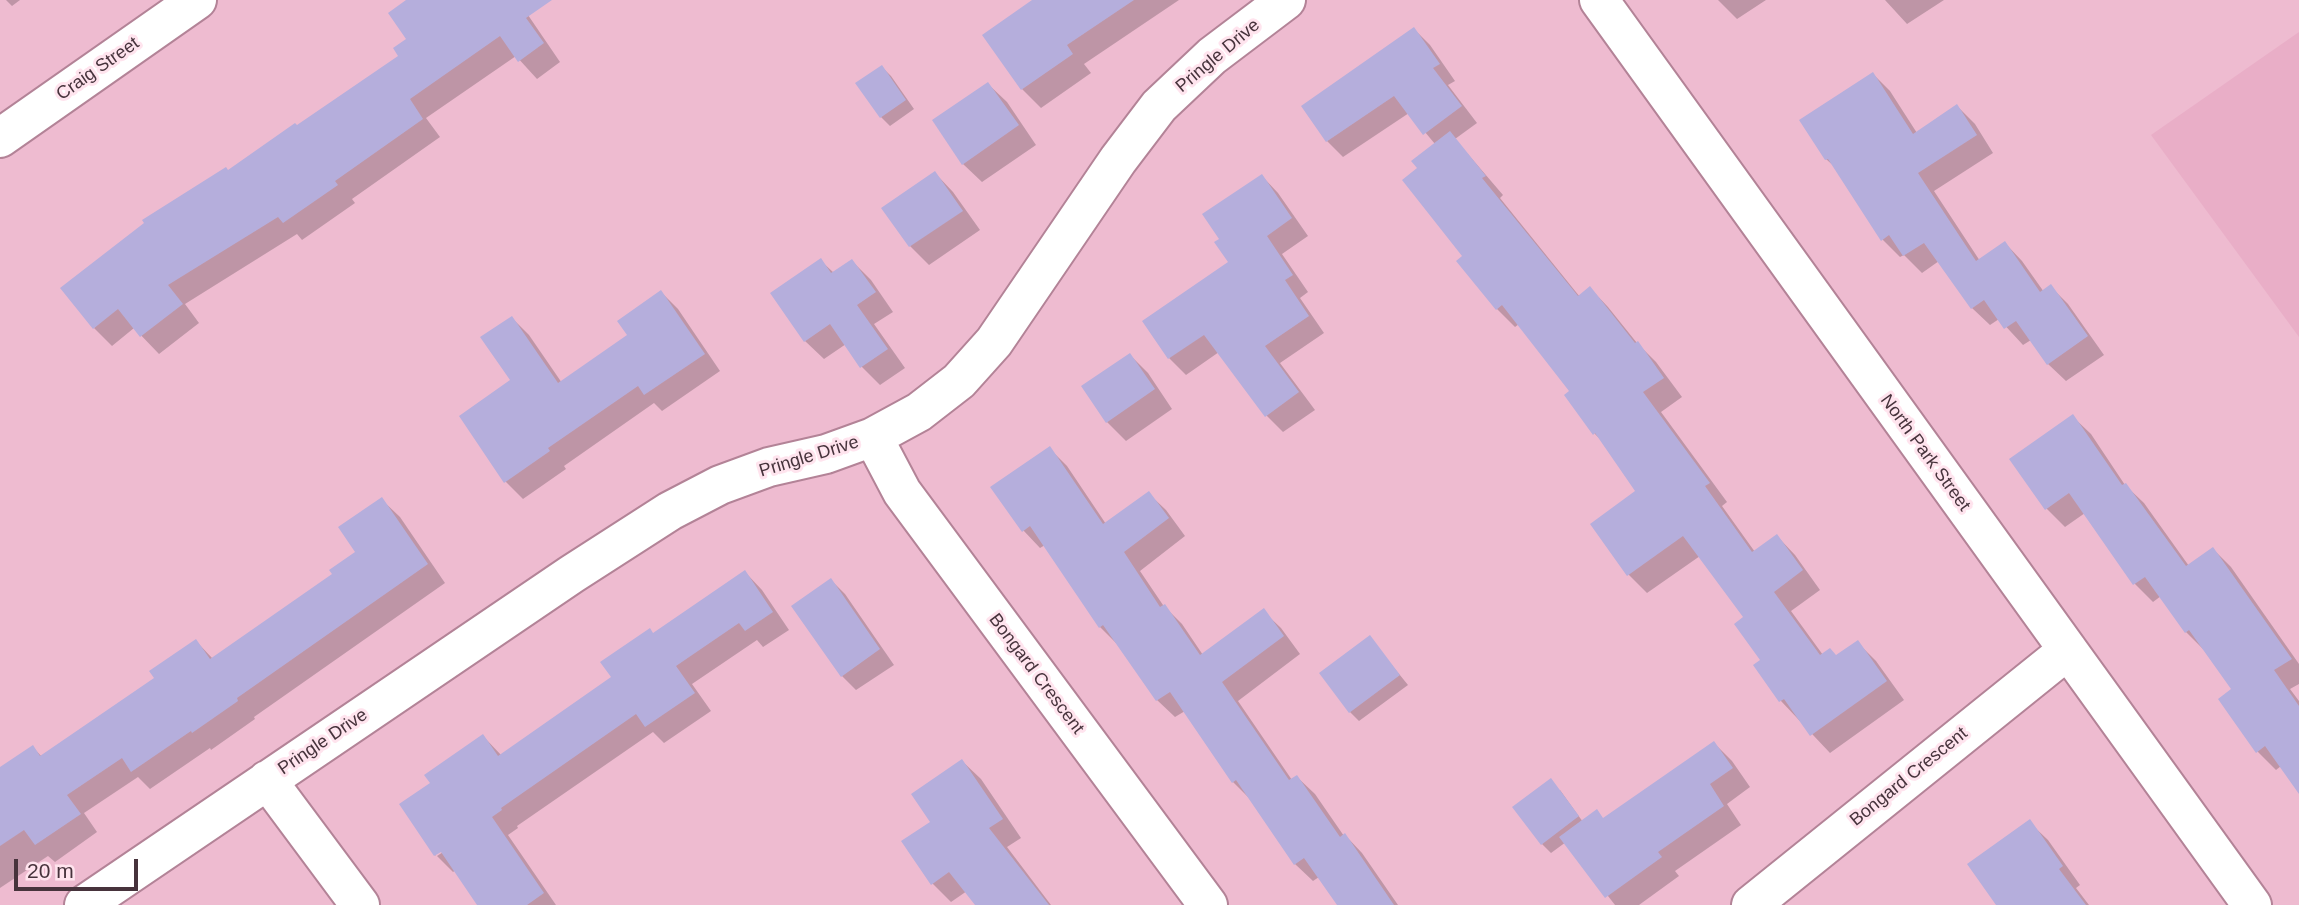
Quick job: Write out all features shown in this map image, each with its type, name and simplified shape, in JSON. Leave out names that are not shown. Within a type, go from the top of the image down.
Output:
[{"type":"street","name":"Craig Street","points":[[0,138],[197,0]]},
{"type":"street","name":"Pringle Drive","points":[[84,905],[572,573],[670,511],[720,485],[769,467],[826,454],[873,437],[919,412],[959,381],[994,342],[1118,160],[1159,106],[1212,56],[1286,0]]},
{"type":"street","name":"North Park Street","points":[[1599,0],[2252,905]]},
{"type":"street","name":"Bongard Crescent","points":[[873,437],[902,492],[1208,905]]},
{"type":"street","name":"Bongard Crescent","points":[[1751,905],[2068,650]]},
{"type":"street","points":[[267,780],[360,905]]},
{"type":"shaded area","points":[[2299,32],[2299,337],[2151,135]]},
{"type":"building","points":[[406,0],[552,0],[526,18],[544,43],[518,62],[500,36],[410,99],[423,119],[335,181],[338,185],[283,223],[278,217],[168,285],[183,304],[140,337],[118,309],[93,329],[60,288],[144,223],[142,220],[226,167],[228,170],[398,56],[393,48],[406,39],[388,13]]},
{"type":"building","points":[[1032,0],[1134,0],[1067,45],[1073,54],[1021,90],[982,35]]},
{"type":"building","points":[[1414,27],[1440,64],[1433,68],[1462,106],[1423,135],[1394,96],[1326,142],[1301,106]]},
{"type":"building","points":[[882,65],[906,100],[880,118],[855,83]]},
{"type":"building","points":[[1873,72],[1913,134],[1957,104],[1977,135],[1918,173],[1976,261],[2005,241],[2040,292],[2051,284],[2088,336],[2047,365],[2016,321],[2004,329],[1984,300],[1971,309],[1924,243],[1903,256],[1889,235],[1881,241],[1828,159],[1825,160],[1799,120]]},
{"type":"building","points":[[988,82],[1019,125],[962,165],[932,120]]},
{"type":"building","points":[[1450,131],[1486,176],[1482,178],[1578,296],[1590,286],[1635,343],[1638,341],[1664,378],[1643,392],[1710,483],[1705,486],[1752,552],[1777,534],[1803,570],[1774,592],[1820,655],[1830,648],[1836,655],[1858,640],[1887,681],[1810,736],[1784,699],[1779,702],[1753,665],[1760,660],[1734,624],[1743,617],[1683,536],[1627,576],[1590,524],[1635,491],[1595,433],[1593,435],[1564,395],[1569,391],[1502,305],[1496,310],[1456,261],[1462,256],[1402,180],[1417,168],[1411,161]]},
{"type":"building","points":[[935,171],[963,211],[909,247],[881,208]]},
{"type":"building","points":[[1262,174],[1292,218],[1267,236],[1293,275],[1285,280],[1309,316],[1265,346],[1299,392],[1265,417],[1204,335],[1168,359],[1142,321],[1228,262],[1214,242],[1219,239],[1202,214]]},
{"type":"building","points":[[821,258],[831,273],[852,259],[876,292],[857,305],[888,349],[860,368],[830,324],[804,342],[770,293]]},
{"type":"building","points":[[661,290],[705,354],[644,395],[638,386],[548,448],[550,451],[504,483],[459,416],[510,380],[480,337],[512,316],[558,383],[627,335],[617,321]]},
{"type":"building","points":[[1130,353],[1155,389],[1106,423],[1081,386]]},
{"type":"building","points":[[2073,414],[2122,485],[2126,483],[2186,566],[2213,547],[2292,659],[2274,670],[2299,706],[2299,794],[2265,746],[2256,753],[2218,699],[2231,689],[2189,630],[2185,633],[2145,577],[2133,585],[2069,493],[2045,510],[2009,459]]},
{"type":"building","points":[[1050,446],[1103,524],[1149,491],[1169,518],[1124,552],[1160,607],[1165,604],[1200,655],[1264,608],[1284,636],[1222,682],[1289,780],[1297,775],[1340,837],[1345,833],[1394,905],[1337,905],[1304,858],[1294,865],[1236,780],[1232,783],[1170,692],[1156,701],[1103,625],[1099,628],[1030,526],[1022,532],[990,487]]},
{"type":"building","points":[[382,497],[428,564],[237,698],[238,701],[192,733],[191,731],[131,772],[122,758],[67,795],[81,814],[35,845],[24,830],[0,846],[0,767],[33,745],[40,756],[154,678],[149,671],[196,639],[210,659],[332,574],[329,570],[355,552],[338,527]]},
{"type":"building","points":[[745,570],[773,612],[745,631],[739,623],[676,666],[695,693],[645,727],[636,714],[501,808],[502,810],[492,817],[544,893],[527,905],[477,905],[441,852],[434,856],[399,804],[430,783],[424,775],[483,734],[498,756],[611,677],[600,662],[650,628],[653,633]]},
{"type":"building","points":[[831,578],[880,649],[841,677],[791,606]]},
{"type":"building","points":[[1370,635],[1400,675],[1349,713],[1319,673]]},
{"type":"building","points":[[1714,741],[1733,768],[1710,784],[1724,806],[1658,852],[1662,857],[1605,898],[1559,837],[1597,809],[1603,818]]},
{"type":"building","points":[[962,759],[1003,819],[989,828],[1049,905],[975,905],[949,872],[931,885],[901,841],[930,822],[911,794]]},
{"type":"building","points":[[1551,778],[1579,816],[1541,845],[1512,807]]},
{"type":"building","points":[[2030,819],[2063,866],[2059,869],[2086,905],[1996,905],[1967,864]]}]
